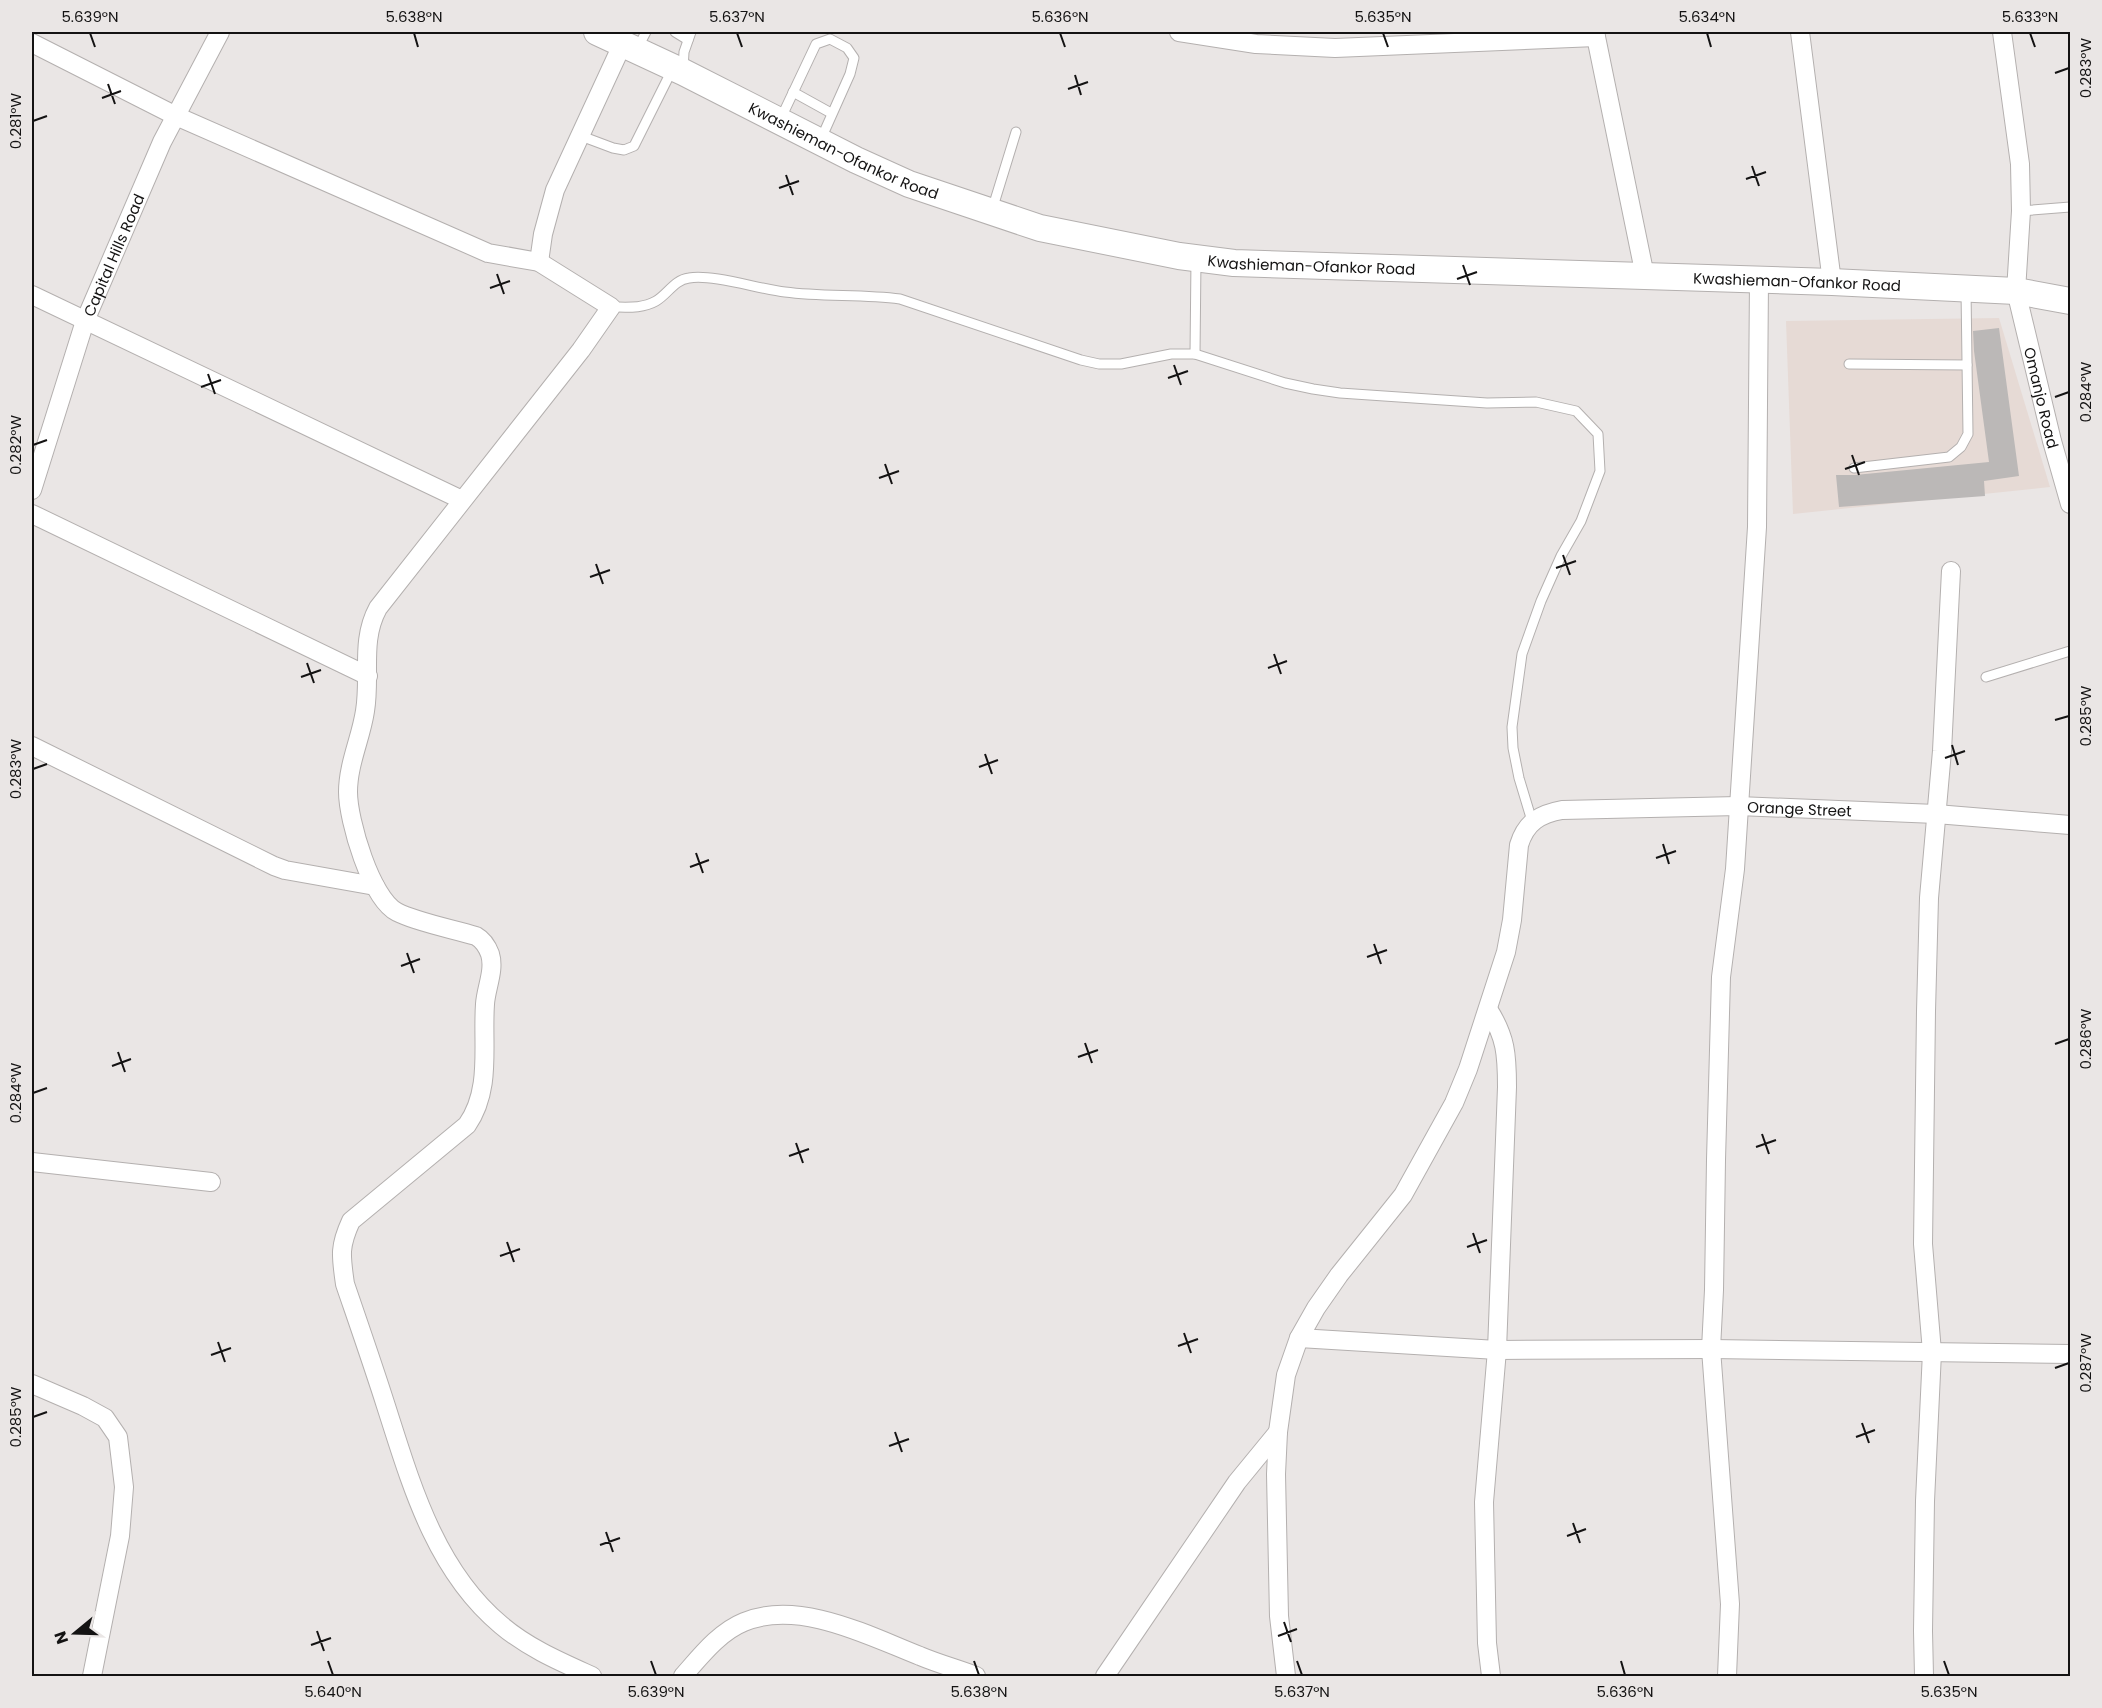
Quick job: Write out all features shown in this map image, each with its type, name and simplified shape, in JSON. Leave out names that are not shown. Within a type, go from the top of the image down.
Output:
[{"type":"main road","name":"Kwashieman-Ofankor Road","points":[[597,32],[634,43],[678,70],[909,184],[1040,228],[1196,258],[1245,263],[1832,282],[2016,291],[2070,301]]},
{"type":"street","name":"Capital Hills Road","points":[[32,490],[85,321],[162,142],[220,32]]},
{"type":"street","points":[[1179,32],[1256,44],[1335,48],[1595,34],[1645,276]]},
{"type":"street","points":[[1800,32],[1832,282]]},
{"type":"street","name":"Omanjo Road","points":[[2002,32],[2020,164],[2021,211],[2016,291],[2052,441],[2070,504]]},
{"type":"street","points":[[32,43],[176,116],[488,253],[539,262],[611,307],[574,359],[378,608],[372,619],[367,644],[368,676],[365,712],[348,791],[357,840],[383,901],[396,912],[476,936],[486,945],[491,965],[485,1002],[484,1076],[474,1114],[467,1125],[351,1221],[342,1239],[341,1260],[345,1284],[414,1492],[438,1546],[465,1588],[501,1625],[535,1649],[592,1677]]},
{"type":"street","points":[[539,262],[555,190],[580,136],[634,43]]},
{"type":"street","points":[[1727,1677],[1730,1604],[1711,1349],[1721,977],[1735,869],[1757,527],[1758,280]]},
{"type":"street","points":[[32,295],[462,500]]},
{"type":"street","points":[[32,514],[368,676]]},
{"type":"street","points":[[1924,1677],[1925,1501],[1932,1352],[1923,1244],[1929,898],[1942,750],[1952,571]]},
{"type":"street","points":[[32,746],[274,866],[375,886]]},
{"type":"street","name":"Orange Street","points":[[1532,821],[1545,813],[1562,810],[1738,806],[1936,814],[2070,825]]},
{"type":"street","points":[[1286,1677],[1279,1616],[1276,1474],[1278,1432],[1286,1375],[1299,1338],[1316,1308],[1339,1275],[1403,1195],[1454,1102],[1468,1069],[1506,952],[1512,920],[1519,845],[1523,833],[1532,821]]},
{"type":"street","points":[[1488,1009],[1498,1024],[1507,1054],[1497,1350],[1484,1502],[1487,1643],[1491,1677]]},
{"type":"street","points":[[32,1162],[211,1182]]},
{"type":"street","points":[[1299,1338],[1497,1350],[1711,1349],[2070,1354]]},
{"type":"street","points":[[32,1384],[105,1418],[118,1437],[124,1487],[120,1536],[92,1677]]},
{"type":"street","points":[[1105,1677],[1113,1661],[1237,1482],[1278,1432]]},
{"type":"street","points":[[683,1677],[719,1638],[744,1622],[767,1616],[796,1614],[835,1623],[976,1677]]},
{"type":"lane","points":[[580,136],[613,148],[624,150],[634,146],[678,70],[690,36],[675,32]]},
{"type":"lane","points":[[780,121],[816,44],[830,39],[847,48],[854,58],[850,74],[820,141]]},
{"type":"lane","points":[[793,92],[831,113]]},
{"type":"lane","points":[[991,212],[1016,132]]},
{"type":"lane","points":[[2021,211],[2070,207]]},
{"type":"lane","points":[[1195,354],[1196,258]]},
{"type":"lane","points":[[611,307],[637,308],[647,305],[656,301],[679,281],[691,278],[721,280],[786,292],[900,299],[1099,364],[1120,364],[1171,354],[1195,354],[1285,383],[1340,393],[1487,403],[1536,402],[1576,411],[1598,434],[1600,471],[1581,521],[1561,555],[1541,601],[1521,654],[1512,727],[1513,748],[1532,821]]},
{"type":"lane","points":[[1854,468],[1949,457],[1961,447],[1968,434],[1966,289]]},
{"type":"lane","points":[[1849,364],[1967,365]]},
{"type":"lane","points":[[1986,677],[2070,651]]},
{"type":"shaded area","points":[[1999,318],[2050,487],[1793,514],[1786,321]]},
{"type":"building","points":[[1999,328],[2019,476],[1984,481],[1985,496],[1839,507],[1836,475],[1989,462],[1973,331]]}]
